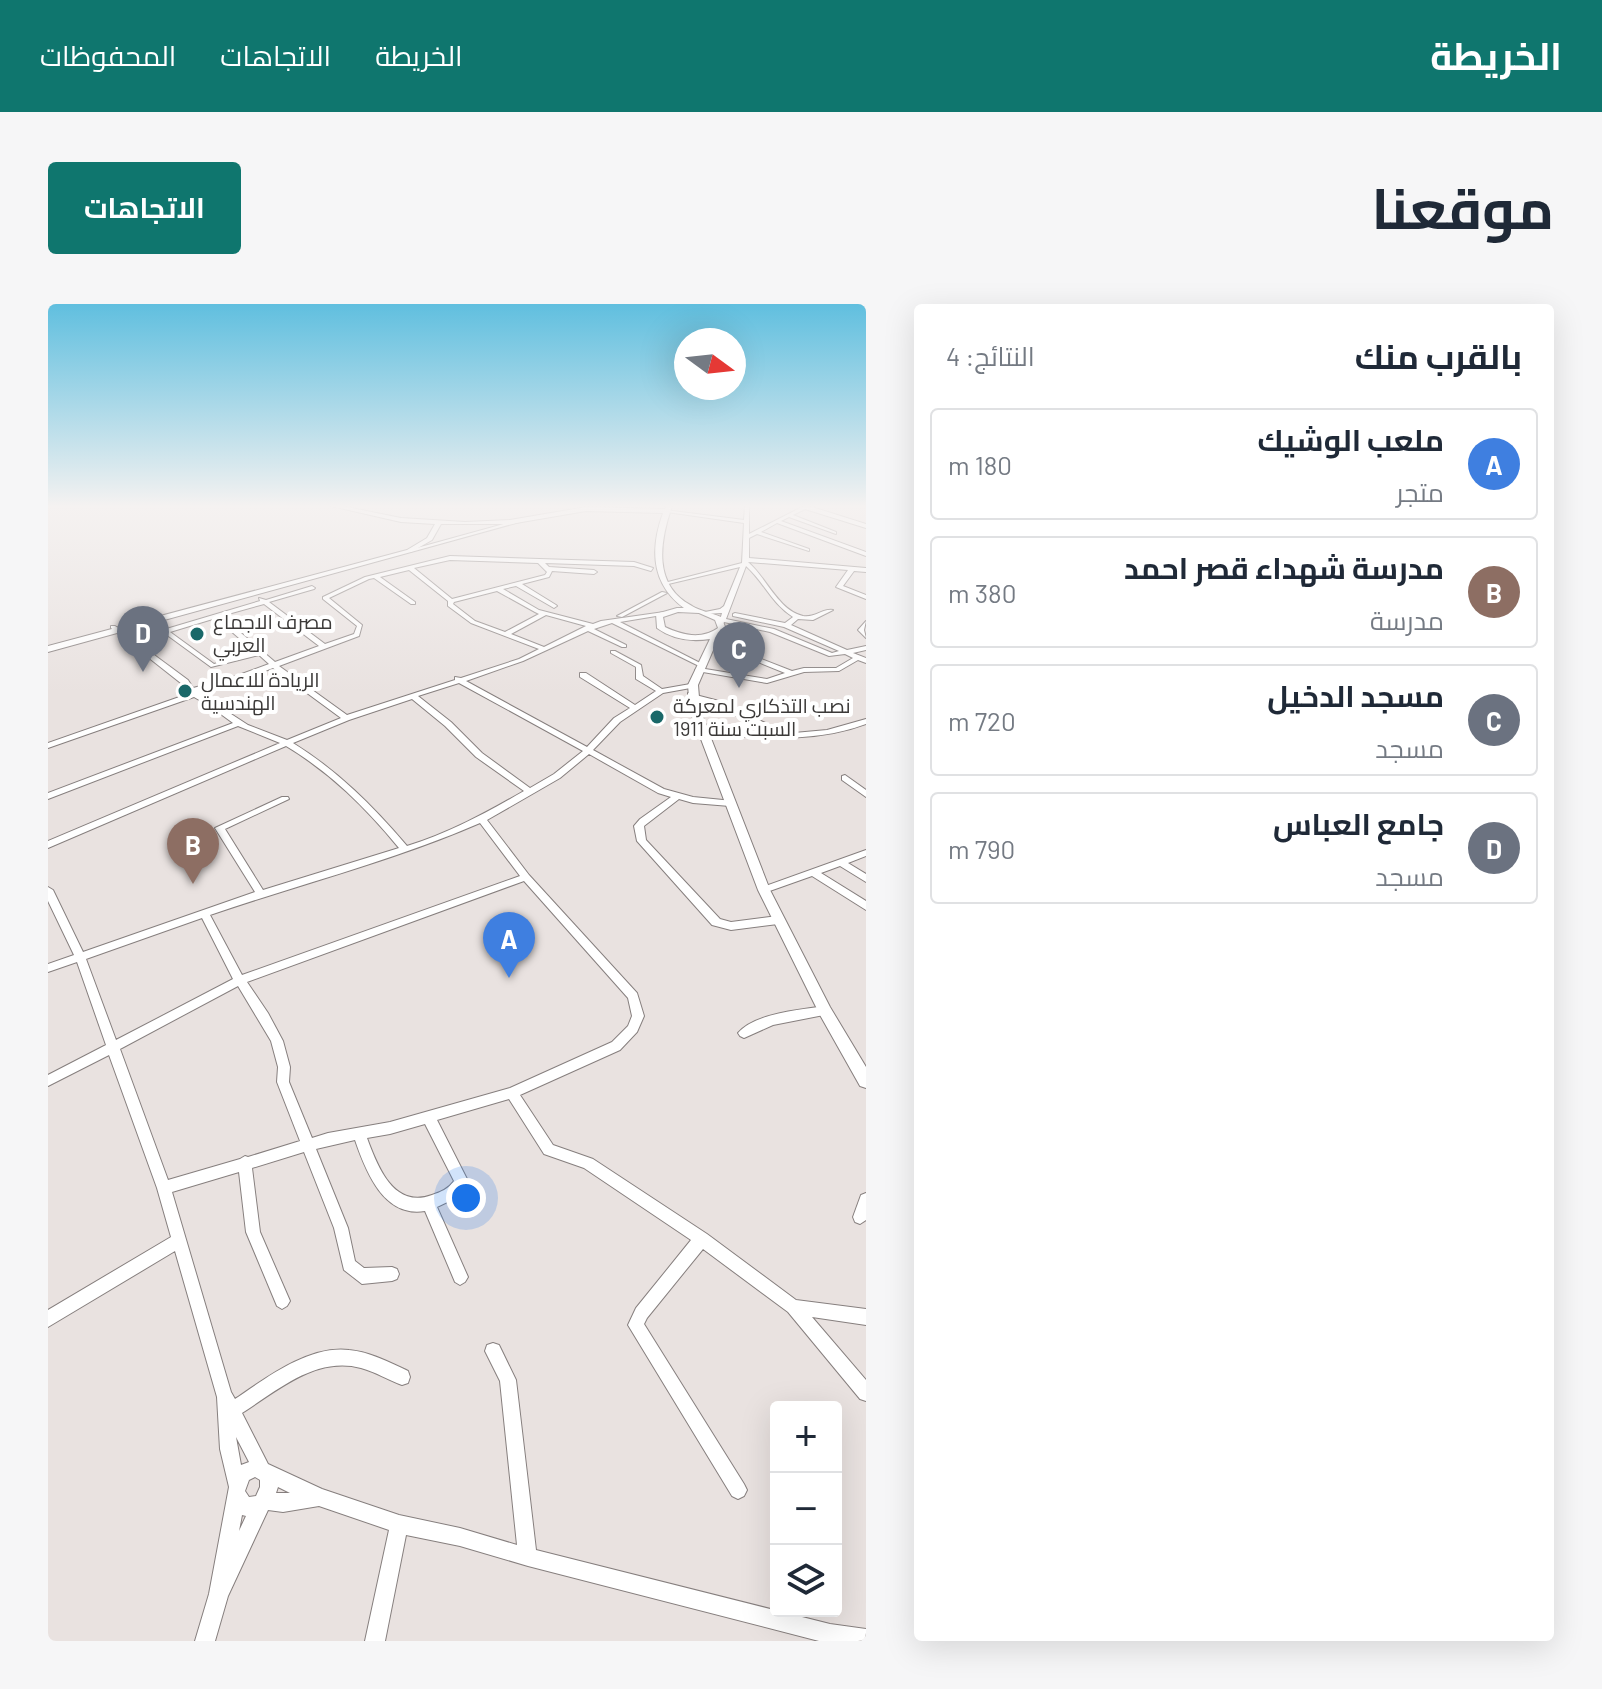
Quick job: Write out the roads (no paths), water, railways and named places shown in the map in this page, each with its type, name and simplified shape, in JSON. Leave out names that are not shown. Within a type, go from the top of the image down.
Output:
[{"type":"main road","points":[[48,647],[337,568]]},
{"type":"main road","points":[[119,628],[345,568]]},
{"type":"main road","points":[[660,568],[671,605],[657,620],[661,628],[678,635],[715,638]]},
{"type":"main road","points":[[651,569],[665,588],[693,610]]},
{"type":"main road","points":[[666,612],[693,610],[725,615],[722,629],[700,666],[692,690],[703,733],[778,920],[825,1011],[862,1066],[866,1081]]},
{"type":"main road","points":[[678,635],[697,650],[700,666]]},
{"type":"street","points":[[325,598],[375,576],[404,568]]},
{"type":"street","points":[[411,568],[451,601]]},
{"type":"street","points":[[614,620],[665,588],[725,568]]},
{"type":"street","points":[[725,615],[743,568]]},
{"type":"street","points":[[752,568],[777,604],[797,617],[813,619],[830,610]]},
{"type":"street","points":[[843,568],[866,570]]},
{"type":"street","points":[[451,601],[547,576],[548,569],[594,572]]},
{"type":"street","points":[[852,569],[839,587],[866,597]]},
{"type":"street","points":[[375,576],[413,603]]},
{"type":"street","points":[[48,746],[357,635],[361,628],[303,580]]},
{"type":"street","points":[[517,584],[554,606]]},
{"type":"street","points":[[260,653],[213,666],[165,632],[312,588]]},
{"type":"street","points":[[498,589],[545,613],[591,627],[624,646]]},
{"type":"street","points":[[253,594],[324,647]]},
{"type":"street","points":[[451,601],[451,607],[463,617],[542,648]]},
{"type":"street","points":[[707,613],[722,611],[725,615],[772,630],[831,655],[866,648]]},
{"type":"street","points":[[48,845],[346,718],[521,660],[591,627],[666,612]]},
{"type":"street","points":[[504,635],[545,613]]},
{"type":"street","points":[[725,615],[786,625],[822,644],[866,661]]},
{"type":"street","points":[[217,616],[274,665],[346,718]]},
{"type":"street","points":[[786,625],[797,617]]},
{"type":"street","points":[[614,620],[661,628]]},
{"type":"street","points":[[614,620],[700,666],[767,681],[804,670],[837,670],[857,658]]},
{"type":"street","points":[[866,623],[861,630],[866,636]]},
{"type":"street","points":[[119,628],[239,723],[286,742],[311,757],[367,805],[405,849]]},
{"type":"street","points":[[715,638],[793,674]]},
{"type":"street","points":[[811,648],[822,644]]},
{"type":"street","points":[[613,652],[639,666],[639,677],[661,691]]},
{"type":"street","points":[[583,675],[635,708]]},
{"type":"street","points":[[458,679],[654,788],[676,797],[730,803]]},
{"type":"street","points":[[48,968],[261,894],[405,849],[482,819],[557,776],[605,730],[661,691],[692,690],[784,735]]},
{"type":"street","points":[[412,695],[448,724],[464,744],[530,792]]},
{"type":"street","points":[[703,733],[784,735],[834,732],[866,721]]},
{"type":"street","points":[[48,796],[239,723]]},
{"type":"street","points":[[845,778],[866,794]]},
{"type":"street","points":[[676,797],[639,826],[642,841],[716,922],[731,926],[778,920]]},
{"type":"street","points":[[261,894],[220,828],[285,799]]},
{"type":"street","points":[[164,1188],[307,1145],[428,1117],[512,1093],[616,1046],[633,1029],[639,1009],[633,996],[526,877],[482,819]]},
{"type":"street","points":[[764,890],[866,853]]},
{"type":"street","points":[[842,863],[866,879]]},
{"type":"street","points":[[815,874],[866,906]]},
{"type":"street","points":[[48,1081],[240,980],[526,877]]},
{"type":"street","points":[[48,890],[80,957],[164,1188],[228,1402],[269,1488],[219,1594]]},
{"type":"street","points":[[205,915],[240,980],[278,1040],[286,1064],[283,1082],[341,1228],[349,1265],[362,1276],[392,1274]]},
{"type":"street","points":[[744,1033],[756,1025],[774,1020],[825,1011]]},
{"type":"street","points":[[512,1093],[549,1150],[588,1163],[702,1239],[793,1307],[866,1393]]},
{"type":"street","points":[[359,1133],[377,1177],[392,1198],[401,1203],[429,1204],[457,1191],[461,1181],[428,1117]]},
{"type":"street","points":[[245,1162],[253,1232],[282,1301]]},
{"type":"street","points":[[860,1217],[866,1200]]},
{"type":"street","points":[[429,1204],[460,1277]]},
{"type":"street","points":[[702,1239],[641,1313],[636,1325],[738,1490]]},
{"type":"street","points":[[48,1317],[178,1241]]},
{"type":"street","points":[[793,1307],[866,1317]]},
{"type":"street","points":[[493,1351],[508,1380],[528,1557]]},
{"type":"street","points":[[228,1402],[331,1357],[376,1364],[402,1377]]},
{"type":"street","points":[[228,1402],[229,1449],[237,1490],[245,1507],[319,1497]]},
{"type":"street","points":[[205,1641],[219,1594],[237,1490],[247,1470],[263,1470],[319,1497],[399,1524],[460,1537],[830,1634],[866,1639]]},
{"type":"street","points":[[375,1641],[399,1524]]},
{"type":"place","name":"مصرف الاجماع العربي","points":[[197,634]]},
{"type":"place","name":"جامع العباس","points":[[143,672]]},
{"type":"place","name":"مسجد الدخيل","points":[[739,688]]},
{"type":"place","name":"الريادة للاعمال الهندسية","points":[[185,691]]},
{"type":"place","name":"نصب التذكاري لمعركة السبت سنة 1911","points":[[657,717]]},
{"type":"place","name":"مدرسة شهداء قصر احمد","points":[[193,884]]},
{"type":"place","name":"ملعب الوشيك","points":[[509,978]]}]
